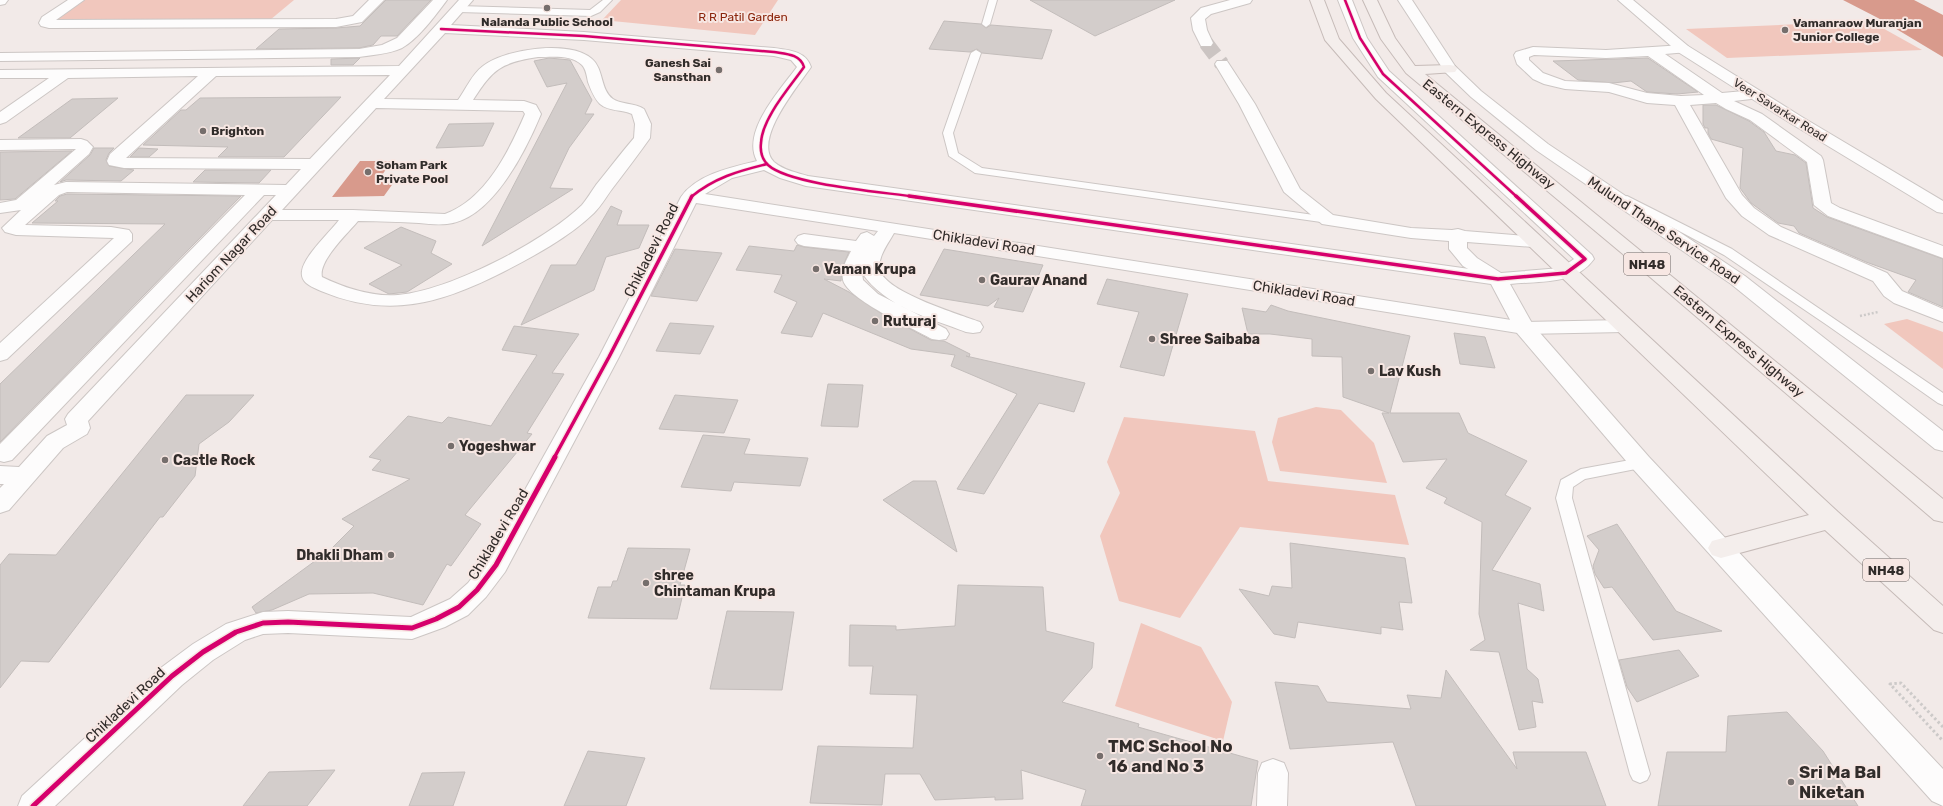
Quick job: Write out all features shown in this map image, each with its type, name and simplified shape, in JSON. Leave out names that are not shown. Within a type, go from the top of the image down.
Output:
[{"type":"highway","name":"NH48","points":[[1317,0],[1332,40],[1381,96],[1566,273],[1943,622]]},
{"type":"highway","name":"Eastern Express Highway","points":[[1370,0],[1388,39],[1411,70],[1644,261],[1943,513]]},
{"type":"highway","points":[[1411,70],[1450,69]]},
{"type":"highway","points":[[1721,548],[1829,518]]},
{"type":"street","points":[[76,0],[47,20],[46,23],[211,24],[345,22],[361,16],[377,0]]},
{"type":"street","points":[[0,57],[359,53],[377,51],[398,44],[406,38],[440,0]]},
{"type":"street","points":[[1206,43],[1200,30],[1198,18],[1206,11],[1245,0]]},
{"type":"street","points":[[441,29],[584,36],[774,52],[799,58],[803,62],[804,67],[769,118],[759,143],[760,154],[767,164],[781,172],[806,181],[1498,279],[1566,273],[1585,259],[1383,74],[1360,38],[1345,0]]},
{"type":"street","name":"Mulund Thane Service Road","points":[[1405,0],[1450,69],[1488,104],[1542,147],[1738,280],[1943,443]]},
{"type":"street","name":"Veer Savarkar Road","points":[[1625,0],[1683,49],[1755,95],[1943,208]]},
{"type":"street","name":"Hariom Nagar Road","points":[[78,418],[441,29],[462,4]]},
{"type":"street","points":[[150,73],[211,24]]},
{"type":"street","points":[[1683,49],[1606,54],[1546,51],[1524,52],[1521,55],[1522,61],[1538,76],[1565,86],[1609,88],[1647,98],[1681,101],[1755,95]]},
{"type":"street","points":[[1651,51],[1718,98],[1731,106],[1756,117],[1815,160],[1823,205],[1827,208],[1834,212],[1943,252]]},
{"type":"street","points":[[353,215],[314,262],[311,272],[313,280],[343,293],[372,300],[398,301],[425,297],[457,286],[507,262],[555,234],[585,212],[642,138],[643,124],[639,112],[628,107],[613,105],[606,102],[601,96],[587,62],[572,54],[535,54],[506,60],[488,69],[463,104]]},
{"type":"street","points":[[1222,64],[1247,104],[1293,192],[1328,220],[1412,232],[1458,234],[1533,241]]},
{"type":"street","points":[[0,74],[402,70]]},
{"type":"street","points":[[212,72],[116,158],[115,161],[124,163],[315,164]]},
{"type":"street","points":[[0,119],[64,74]]},
{"type":"street","points":[[8,98],[30,97]]},
{"type":"street","points":[[1681,101],[1735,198],[1748,212],[1775,231],[1880,277],[1887,284],[1891,292],[1898,297],[1943,316]]},
{"type":"street","points":[[225,224],[262,220],[353,215],[447,219],[459,216],[480,201],[510,161],[525,134],[533,110],[524,106],[371,103]]},
{"type":"street","points":[[0,145],[81,144],[85,147],[83,151],[22,204],[0,208]]},
{"type":"street","points":[[690,197],[706,184],[725,174],[767,164]]},
{"type":"street","points":[[0,354],[123,241],[123,234],[111,232],[16,230],[11,228],[53,191],[66,187],[290,190]]},
{"type":"street","points":[[26,476],[2,465],[42,415],[259,190]]},
{"type":"street","name":"Chikladevi Road","points":[[33,806],[172,676],[203,652],[236,632],[263,623],[288,622],[412,628],[436,619],[458,607],[477,590],[496,565],[564,442],[644,290],[690,197],[1524,328],[1624,326]]},
{"type":"street","points":[[882,226],[863,247],[852,268],[853,282],[860,290],[871,298],[939,334]]},
{"type":"street","points":[[882,226],[870,262],[871,274],[880,285],[894,295],[972,327]]},
{"type":"street","points":[[1458,234],[1458,249],[1470,262],[1498,279],[1524,328],[1641,462],[1943,791]]},
{"type":"street","points":[[804,240],[863,247]]},
{"type":"street","points":[[190,261],[223,262]]},
{"type":"street","points":[[134,320],[169,320]]},
{"type":"street","points":[[42,415],[78,418]]},
{"type":"street","points":[[0,504],[55,442],[56,428],[78,418]]},
{"type":"street","points":[[1272,806],[1273,773]]},
{"type":"lane","points":[[488,10],[497,0]]},
{"type":"lane","points":[[462,4],[488,10],[591,13],[597,10],[608,0]]},
{"type":"lane","points":[[986,24],[993,0]]},
{"type":"lane","points":[[976,53],[948,133],[953,154],[979,170],[1328,220]]},
{"type":"lane","points":[[1587,178],[1728,252],[1832,322],[1943,400]]},
{"type":"lane","points":[[1640,774],[1564,498],[1566,484],[1581,474],[1641,462]]},
{"type":"path","points":[[1943,727],[1901,683],[1890,684],[1943,741]]},
{"type":"green space","points":[[81,0],[294,0],[270,20],[52,19]]},
{"type":"green space","name":"R R Patil Garden","points":[[621,0],[778,0],[755,35],[602,20]]},
{"type":"green space","points":[[1870,21],[1922,50],[1727,58],[1686,29]]},
{"type":"green space","points":[[1907,319],[1943,332],[1943,369],[1884,324]]},
{"type":"green space","points":[[1316,407],[1341,410],[1374,443],[1387,483],[1280,471],[1272,442],[1278,418]]},
{"type":"green space","points":[[1124,417],[1255,431],[1268,481],[1395,495],[1409,545],[1240,527],[1180,618],[1119,601],[1100,536],[1120,493],[1107,462]]},
{"type":"green space","points":[[1141,623],[1201,647],[1232,702],[1223,741],[1115,706]]},
{"type":"shaded area","points":[[1843,0],[1914,0],[1943,15],[1943,57],[1878,18]]},
{"type":"shaded area","name":"Soham Park Private Pool","points":[[360,161],[392,161],[377,182],[394,182],[384,196],[332,197]]},
{"type":"building","points":[[386,0],[431,0],[397,36],[381,36],[373,45],[359,48],[256,49],[279,29],[360,26]]},
{"type":"building","points":[[1030,0],[1175,0],[1095,36]]},
{"type":"building","points":[[944,21],[981,24],[986,28],[991,25],[1052,30],[1042,59],[982,53],[977,49],[970,52],[929,49]]},
{"type":"building","points":[[360,58],[353,65],[331,65],[331,59]]},
{"type":"building","points":[[549,58],[570,60],[592,100],[585,114],[594,114],[569,148],[550,188],[573,189],[482,246],[567,83],[547,87],[534,61]]},
{"type":"building","points":[[1648,58],[1698,92],[1677,94],[1647,92],[1631,81],[1613,83],[1578,80],[1553,61]]},
{"type":"building","points":[[341,97],[284,157],[218,157],[228,147],[143,145],[181,110],[186,110],[200,98]]},
{"type":"building","points":[[118,98],[70,138],[18,138],[72,99]]},
{"type":"building","points":[[1703,105],[1716,105],[1749,121],[1764,132],[1776,151],[1795,155],[1806,163],[1813,208],[1827,217],[1943,259],[1943,307],[1908,292],[1916,280],[1866,262],[1799,233],[1794,226],[1778,223],[1751,203],[1740,188],[1743,148],[1711,139],[1708,133],[1708,128],[1705,128],[1703,124]]},
{"type":"building","points":[[494,123],[483,146],[436,148],[449,124]]},
{"type":"building","points":[[94,148],[114,148],[109,153],[106,160],[109,166],[134,170],[121,181],[66,180],[60,182],[90,155]]},
{"type":"building","points":[[139,148],[158,149],[149,157],[130,157]]},
{"type":"building","points":[[72,151],[15,199],[0,200],[0,152]]},
{"type":"building","points":[[205,170],[271,170],[259,183],[193,182]]},
{"type":"building","points":[[67,194],[241,196],[0,442],[0,384],[165,224],[32,223],[58,201],[55,201],[60,196]]},
{"type":"building","points":[[611,206],[622,211],[617,225],[649,225],[639,248],[606,257],[594,290],[521,325],[551,265],[576,265]]},
{"type":"building","points":[[401,227],[436,241],[431,253],[452,264],[407,292],[389,294],[369,284],[402,265],[364,248]]},
{"type":"building","points":[[797,245],[849,252],[842,268],[841,281],[824,279],[849,292],[882,314],[931,340],[944,341],[970,354],[969,357],[1085,383],[1074,412],[1039,403],[984,494],[957,489],[1017,394],[951,366],[955,355],[911,349],[823,313],[812,337],[781,333],[797,302],[774,292],[782,275],[736,270],[749,246],[794,251]]},
{"type":"building","points":[[675,249],[722,253],[697,301],[651,296]]},
{"type":"building","name":"Gaurav Anand","points":[[944,249],[1043,265],[1023,312],[994,307],[999,298],[988,306],[920,295]]},
{"type":"building","name":"Shree Saibaba","points":[[1107,279],[1188,294],[1164,376],[1120,367],[1139,312],[1097,304]]},
{"type":"building","points":[[1271,305],[1288,311],[1410,336],[1390,413],[1459,413],[1468,433],[1527,461],[1505,495],[1531,508],[1492,570],[1540,584],[1544,611],[1518,603],[1527,669],[1538,679],[1543,703],[1532,701],[1536,727],[1519,730],[1499,652],[1470,650],[1485,640],[1479,614],[1482,522],[1444,503],[1447,498],[1426,488],[1447,459],[1403,462],[1382,413],[1389,413],[1343,397],[1342,357],[1312,356],[1312,339],[1270,334],[1248,334],[1242,308],[1266,312]]},
{"type":"building","points":[[670,323],[714,326],[700,354],[656,351]]},
{"type":"building","points":[[514,326],[579,334],[552,373],[564,374],[527,433],[532,434],[465,515],[481,524],[451,566],[447,564],[423,605],[373,593],[309,594],[272,610],[256,613],[252,607],[330,550],[354,526],[342,519],[410,479],[372,470],[381,460],[369,457],[408,416],[442,423],[448,417],[491,426],[537,355],[502,350]]},
{"type":"building","points":[[1454,333],[1485,337],[1495,368],[1460,364]]},
{"type":"building","points":[[828,384],[863,385],[858,427],[821,426]]},
{"type":"building","points":[[186,395],[254,395],[229,422],[199,444],[195,476],[163,517],[160,517],[49,662],[21,661],[0,688],[0,565],[9,554],[56,555]]},
{"type":"building","points":[[675,395],[738,400],[724,433],[659,429]]},
{"type":"building","points":[[703,435],[750,439],[744,454],[808,458],[800,486],[734,482],[731,491],[681,487]]},
{"type":"building","points":[[913,481],[936,481],[957,552],[883,500]]},
{"type":"building","points":[[1617,524],[1676,611],[1722,631],[1653,640],[1612,587],[1604,588],[1595,574],[1593,566],[1599,550],[1587,536]]},
{"type":"building","points":[[1290,543],[1405,558],[1412,603],[1399,602],[1403,630],[1381,627],[1381,634],[1298,622],[1295,638],[1274,634],[1239,589],[1269,596],[1272,586],[1292,588]]},
{"type":"building","name":"shree Chintaman Krupa","points":[[628,548],[690,549],[680,585],[685,585],[677,619],[588,618],[598,587],[611,587],[613,581],[617,581]]},
{"type":"building","points":[[958,585],[1043,587],[1046,631],[1094,643],[1092,668],[1062,702],[1139,724],[1138,727],[1258,761],[1251,806],[1081,806],[1086,790],[1021,770],[1023,799],[995,800],[995,797],[935,800],[920,774],[885,774],[882,805],[810,803],[818,746],[913,748],[917,695],[870,694],[873,666],[849,666],[850,625],[896,626],[896,630],[955,626]]},
{"type":"building","points":[[727,611],[794,612],[782,690],[710,689]]},
{"type":"building","points":[[1679,650],[1699,676],[1637,702],[1627,687],[1619,660]]},
{"type":"building","points":[[1446,670],[1517,769],[1513,752],[1586,752],[1606,806],[1416,806],[1393,742],[1290,749],[1275,682],[1318,686],[1327,702],[1411,709],[1407,695],[1441,698]]},
{"type":"building","points":[[1787,712],[1823,751],[1858,806],[1658,806],[1667,752],[1726,752],[1728,716]]},
{"type":"building","points":[[588,751],[645,758],[626,806],[564,806]]},
{"type":"building","points":[[335,770],[307,806],[243,806],[269,772]]},
{"type":"building","points":[[465,772],[453,806],[409,806],[422,773]]},
{"type":"tunnel","points":[[1206,43],[1222,64]]},
{"type":"cycle path","points":[[441,29],[584,36],[774,52],[797,57],[803,63],[804,67],[771,114],[764,128],[761,142],[761,154],[767,164],[771,167],[806,181],[1498,279],[1566,273],[1585,259],[1383,74],[1360,38],[1345,0]]},
{"type":"cycle path","points":[[33,806],[172,676],[203,652],[236,632],[263,623],[288,622],[412,628],[436,619],[459,607],[477,590],[496,565],[609,357],[690,197],[709,183],[726,175],[767,164]]},
{"type":"place","name":"Nalanda Public School","points":[[547,8]]},
{"type":"place","name":"Vamanraow Muranjan Junior College","points":[[1785,30]]},
{"type":"place","name":"Ganesh Sai Sansthan","points":[[719,70]]},
{"type":"place","name":"Brighton","points":[[203,131]]},
{"type":"place","name":"Soham Park Private Pool","points":[[368,172]]},
{"type":"place","name":"Vaman Krupa","points":[[816,269]]},
{"type":"place","name":"Gaurav Anand","points":[[982,280]]},
{"type":"place","name":"Ruturaj","points":[[875,321]]},
{"type":"place","name":"Shree Saibaba","points":[[1152,339]]},
{"type":"place","name":"Lav Kush","points":[[1371,371]]},
{"type":"place","name":"Yogeshwar","points":[[451,446]]},
{"type":"place","name":"Castle Rock","points":[[165,460]]},
{"type":"place","name":"Dhakli Dham","points":[[391,555]]},
{"type":"place","name":"shree Chintaman Krupa","points":[[646,583]]},
{"type":"place","name":"TMC School No 16 and No 3","points":[[1100,756]]},
{"type":"place","name":"Sri Ma Bal Niketan","points":[[1791,782]]}]
